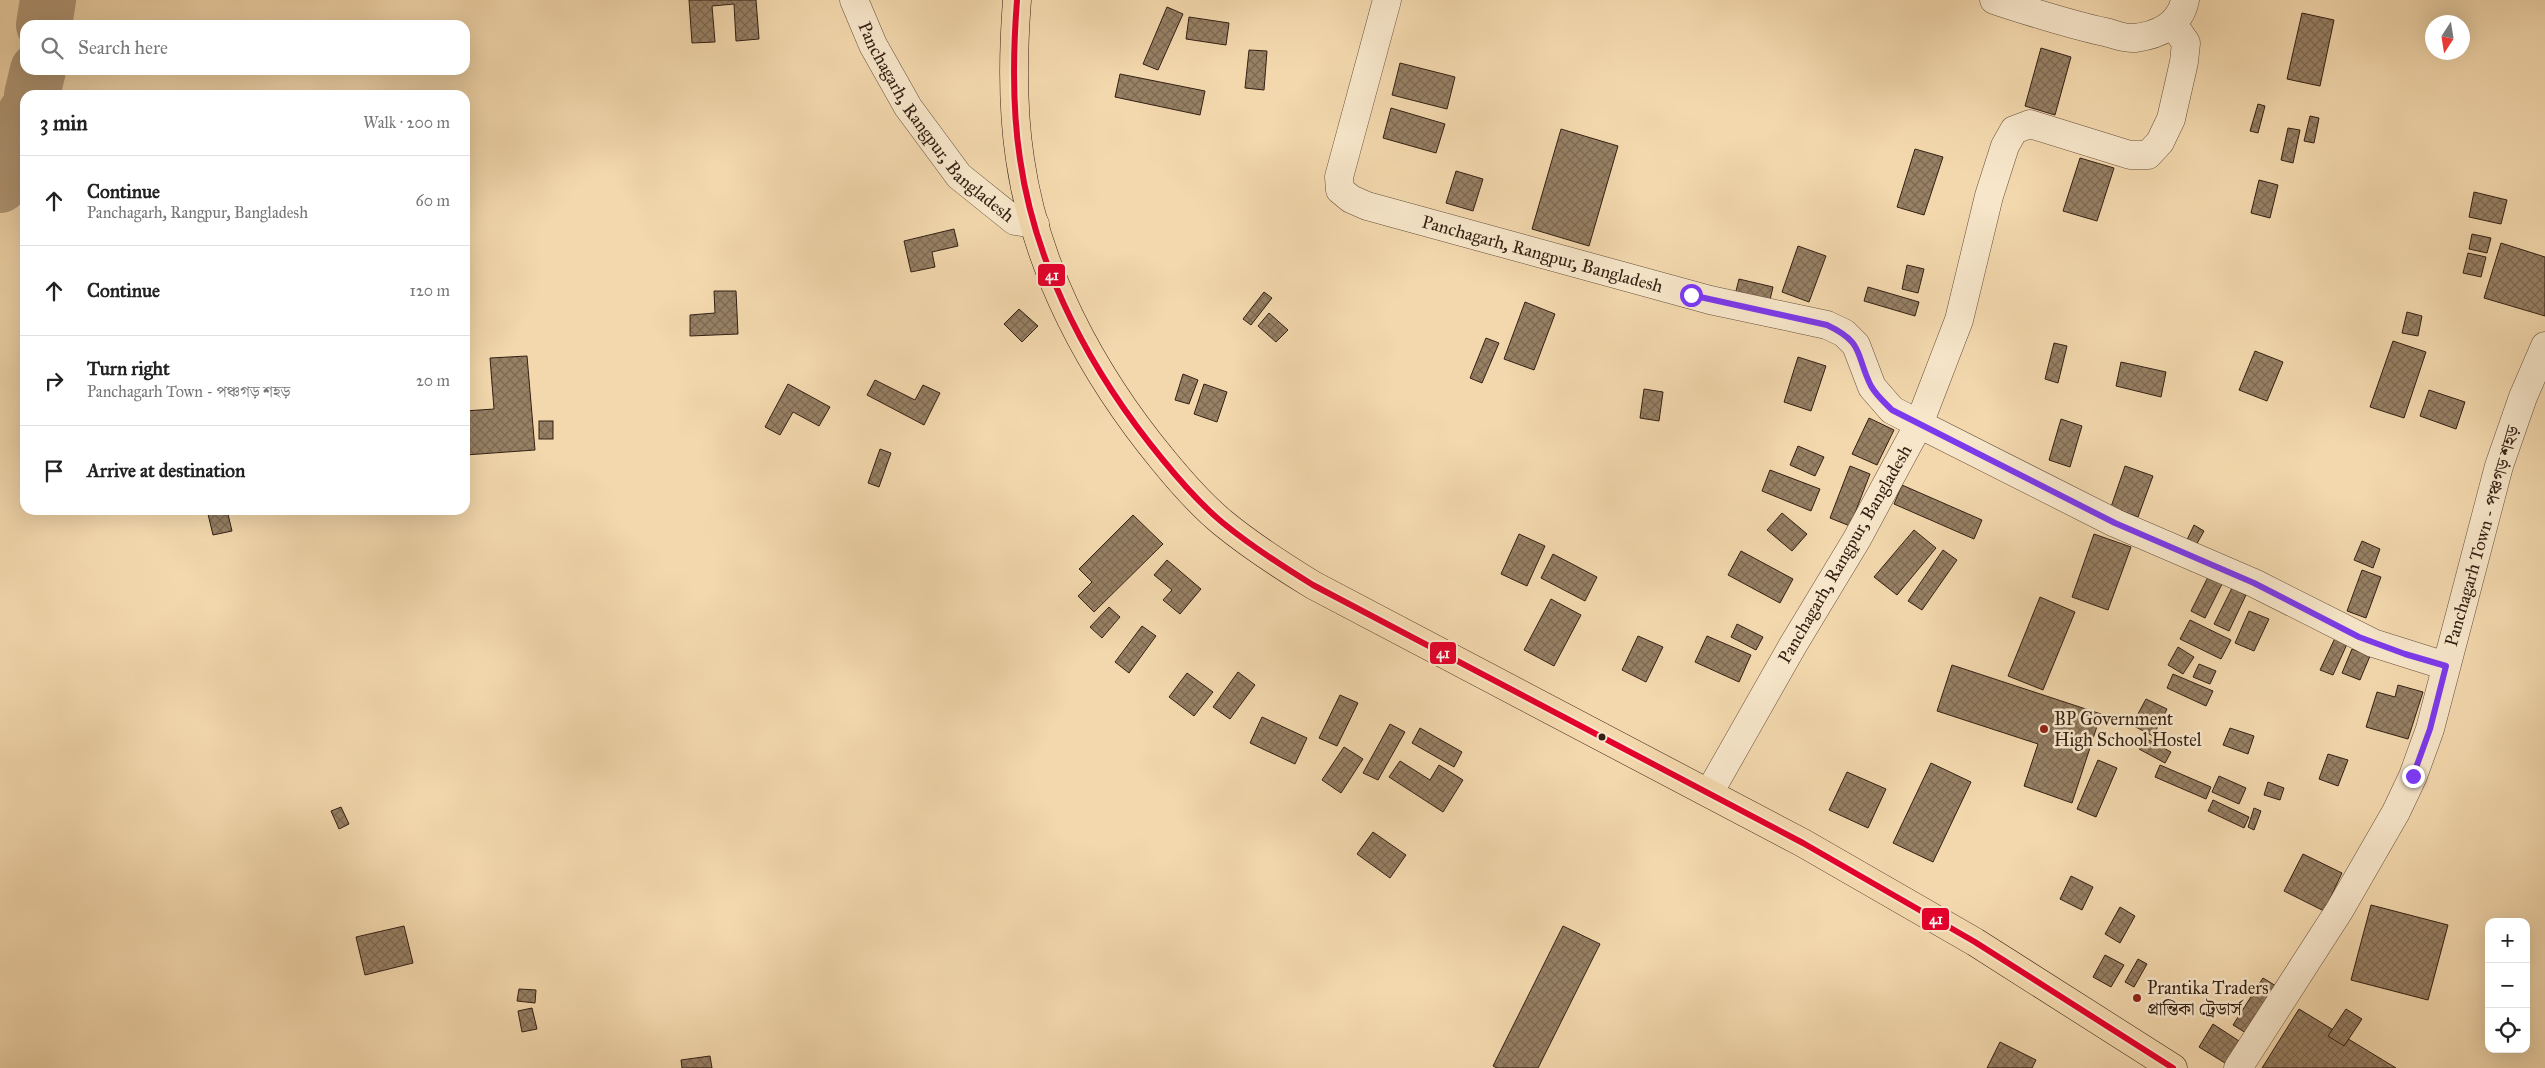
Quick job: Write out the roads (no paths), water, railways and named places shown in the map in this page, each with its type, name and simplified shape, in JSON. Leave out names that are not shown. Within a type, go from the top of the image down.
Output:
[{"type":"highway","points":[[1016,0],[1015,99],[1020,159],[1035,224],[1056,284],[1080,338],[1109,389],[1143,436],[1178,478],[1222,522],[1266,556],[1313,585],[1803,843],[1975,942],[2173,1068]]},
{"type":"street","name":"Panchagarh, Rangpur, Bangladesh","points":[[854,0],[873,45],[908,107],[959,176],[1015,221],[1035,224]]},
{"type":"street","name":"Panchagarh, Rangpur, Bangladesh","points":[[1387,0],[1339,177],[1340,190],[1351,199],[1386,211],[1710,300],[1827,325],[1844,333],[1856,344],[1872,387],[1892,410],[1919,424],[1857,539],[1793,645],[1709,793]]},
{"type":"street","points":[[1994,0],[2066,23],[2132,38],[2157,33],[2173,24],[2183,11],[2185,0]]},
{"type":"street","points":[[2173,24],[2186,44],[2184,62],[2171,118],[2160,142],[2148,155],[2130,156],[2030,124],[2014,130],[2005,146],[1989,196],[1958,320],[1919,424],[2115,523],[2254,583],[2364,639],[2446,666]]},
{"type":"street","name":"Panchagarh Town - পঞ্চগড় শহড়","points":[[2238,1068],[2339,911],[2396,812],[2430,729],[2499,466],[2523,397],[2545,346]]},
{"type":"waterway","points":[[45,20],[48,0]]},
{"type":"waterway","points":[[33,90],[37,75]]},
{"type":"waterway","points":[[0,185],[20,128]]},
{"type":"place","name":"BP Government High School Hostel","points":[[2044,729]]},
{"type":"place","name":"Prantika Traders প্রান্তিকা ট্রেডার্স","points":[[2137,998]]}]
